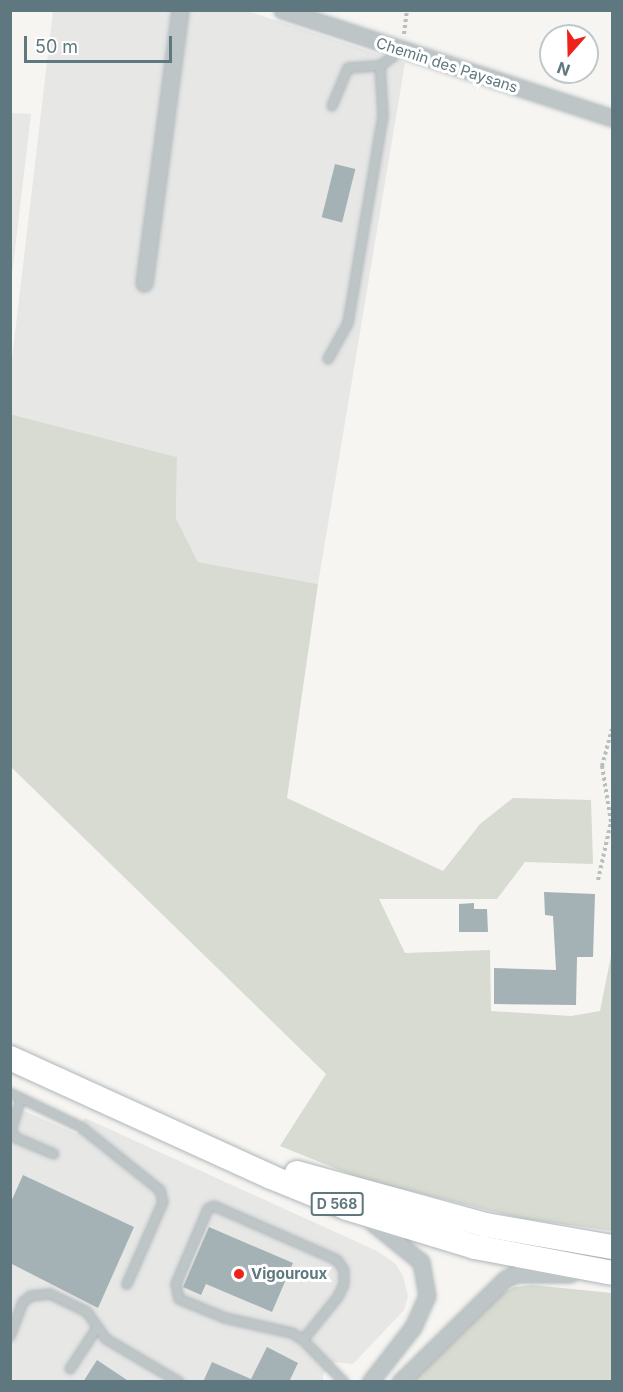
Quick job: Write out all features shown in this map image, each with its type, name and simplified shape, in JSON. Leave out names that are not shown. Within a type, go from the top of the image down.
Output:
[{"type":"main road","name":"D 568","points":[[12,1063],[299,1173],[486,1225],[612,1247]]},
{"type":"main road","name":"D 568","points":[[77,1087],[271,1177],[347,1208],[476,1247],[612,1274]]},
{"type":"street","points":[[144,283],[180,10]]},
{"type":"street","name":"Chemin des Paysans","points":[[282,10],[612,118]]},
{"type":"street","points":[[347,1208],[409,1249],[421,1262],[428,1282],[423,1311],[370,1382]]},
{"type":"street","points":[[400,1382],[505,1279],[516,1274],[612,1274]]},
{"type":"lane","points":[[332,106],[348,68],[380,66],[402,50]]},
{"type":"lane","points":[[328,359],[348,322],[383,116],[380,66]]},
{"type":"lane","points":[[10,1093],[81,1127],[160,1190],[163,1202],[127,1284]]},
{"type":"lane","points":[[21,1098],[11,1131],[16,1138],[54,1154]]},
{"type":"lane","points":[[303,1340],[338,1297],[344,1284],[344,1270],[337,1260],[214,1206],[208,1209],[176,1284],[179,1299],[225,1318],[303,1340],[344,1382]]},
{"type":"lane","points":[[10,1336],[23,1302],[41,1294],[80,1307],[106,1339],[179,1382]]},
{"type":"lane","points":[[70,1369],[97,1328]]},
{"type":"path","points":[[598,880],[611,822],[602,766],[612,729]]},
{"type":"shaded area","points":[[53,11],[248,11],[405,63],[318,584],[198,562],[176,518],[177,457],[11,414],[11,367]]},
{"type":"shaded area","points":[[10,113],[31,114],[11,283]]},
{"type":"shaded area","points":[[10,414],[177,457],[176,518],[198,562],[318,584],[287,798],[443,871],[480,824],[513,798],[591,800],[593,864],[525,862],[497,899],[379,899],[405,953],[490,950],[491,1011],[571,1016],[600,1011],[612,951],[612,1231],[519,1218],[362,1179],[280,1146],[326,1074],[11,767]]},
{"type":"shaded area","points":[[10,1105],[77,1134],[85,1118],[377,1251],[395,1263],[403,1276],[408,1296],[404,1310],[353,1364],[335,1362],[323,1374],[323,1381],[11,1381]]},
{"type":"shaded area","points":[[532,1285],[612,1293],[612,1381],[410,1382],[500,1295],[514,1287]]},
{"type":"building","points":[[335,164],[355,169],[342,222],[322,217]]},
{"type":"building","points":[[544,892],[595,894],[593,957],[577,957],[576,1005],[494,1004],[494,968],[556,970],[553,916],[545,915]]},
{"type":"building","points":[[474,903],[474,909],[487,909],[488,932],[459,932],[459,904]]},
{"type":"building","points":[[23,1175],[134,1227],[98,1308],[10,1263],[10,1204]]},
{"type":"building","name":"Vigouroux","points":[[209,1227],[293,1263],[272,1312],[206,1284],[201,1295],[183,1287]]},
{"type":"building","points":[[267,1347],[298,1363],[289,1382],[203,1382],[212,1362],[251,1379]]},
{"type":"building","points":[[97,1360],[130,1382],[83,1382]]},
{"type":"place","name":"Vigouroux","points":[[239,1274]]}]
